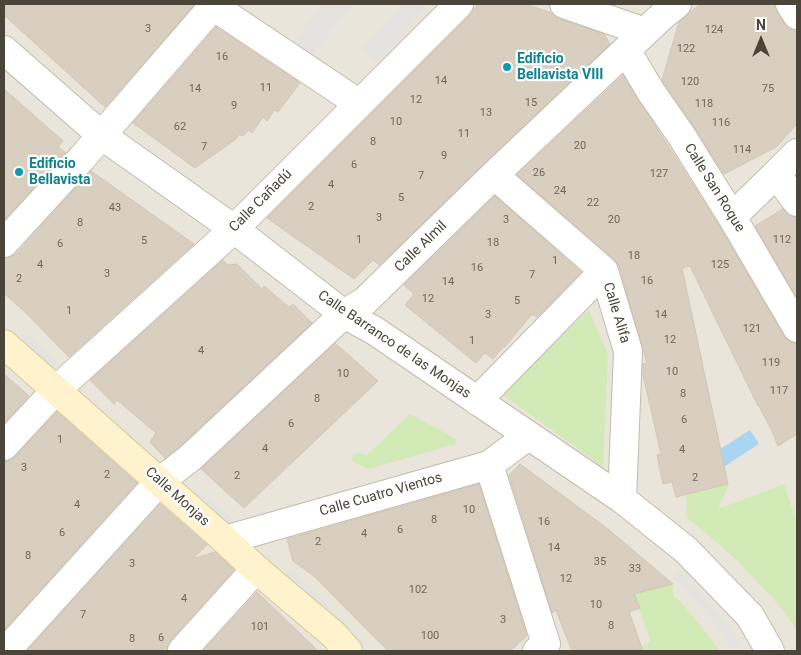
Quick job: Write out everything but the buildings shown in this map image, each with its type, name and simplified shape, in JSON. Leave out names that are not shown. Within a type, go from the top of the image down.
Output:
[{"type":"street","name":"Calle Cañadú","points":[[4,446],[55,390],[234,228],[459,4]]},
{"type":"street","points":[[564,4],[635,41]]},
{"type":"street","name":"Calle Almil","points":[[6,651],[159,482],[190,458],[344,314],[366,301],[494,175],[635,41],[677,4]]},
{"type":"street","points":[[790,4],[797,15]]},
{"type":"street","points":[[4,243],[82,158],[214,5],[358,103]]},
{"type":"street","name":"Calle San Roque","points":[[635,41],[651,92],[681,135],[732,217],[797,328]]},
{"type":"street","name":"Calle Barranco de las Monjas","points":[[4,50],[101,135],[234,228],[344,314],[375,331],[622,500],[686,550],[750,616],[770,651]]},
{"type":"street","points":[[732,217],[797,153]]},
{"type":"street","points":[[776,174],[797,202]]},
{"type":"street","name":"Calle Alifa","points":[[494,175],[604,271],[628,351],[622,500]]},
{"type":"street","points":[[477,401],[604,271]]},
{"type":"street","name":"Calle Monjas","points":[[4,344],[256,569],[334,635],[348,651]]},
{"type":"street","name":"Calle Cuatro Vientos","points":[[225,540],[489,465],[528,436]]},
{"type":"street","points":[[489,465],[544,649]]},
{"type":"street","points":[[182,651],[256,569]]},
{"type":"shaded area","points":[[4,4],[797,4],[797,651],[4,651]]},
{"type":"shaded area","points":[[323,4],[352,4],[307,62],[289,48]]},
{"type":"shaded area","points":[[403,4],[429,4],[378,62],[363,49]]},
{"type":"shaded area","points":[[26,334],[58,362],[53,368],[21,340]]},
{"type":"shaded area","points":[[202,492],[244,528],[236,533],[196,498]]},
{"type":"shaded area","points":[[291,568],[369,648],[366,651],[360,651],[284,575]]},
{"type":"shaded area","points":[[680,571],[724,619],[745,651],[733,651],[717,625],[674,578]]},
{"type":"green space","points":[[589,310],[608,355],[603,467],[502,394]]},
{"type":"green space","points":[[410,414],[456,439],[455,444],[368,469],[352,461],[353,454],[367,455]]},
{"type":"green space","points":[[729,484],[718,509],[784,484],[797,524],[797,630],[778,604],[739,562],[687,518],[686,495]]},
{"type":"green space","points":[[673,584],[673,596],[680,601],[720,651],[643,651],[642,646],[651,642],[634,594]]},
{"type":"water","points":[[750,430],[759,444],[725,466],[716,452]]},
{"type":"place","name":"Edificio Bellavista VIII","points":[[507,67]]},
{"type":"place","name":"Edificio Bellavista","points":[[19,172]]}]
